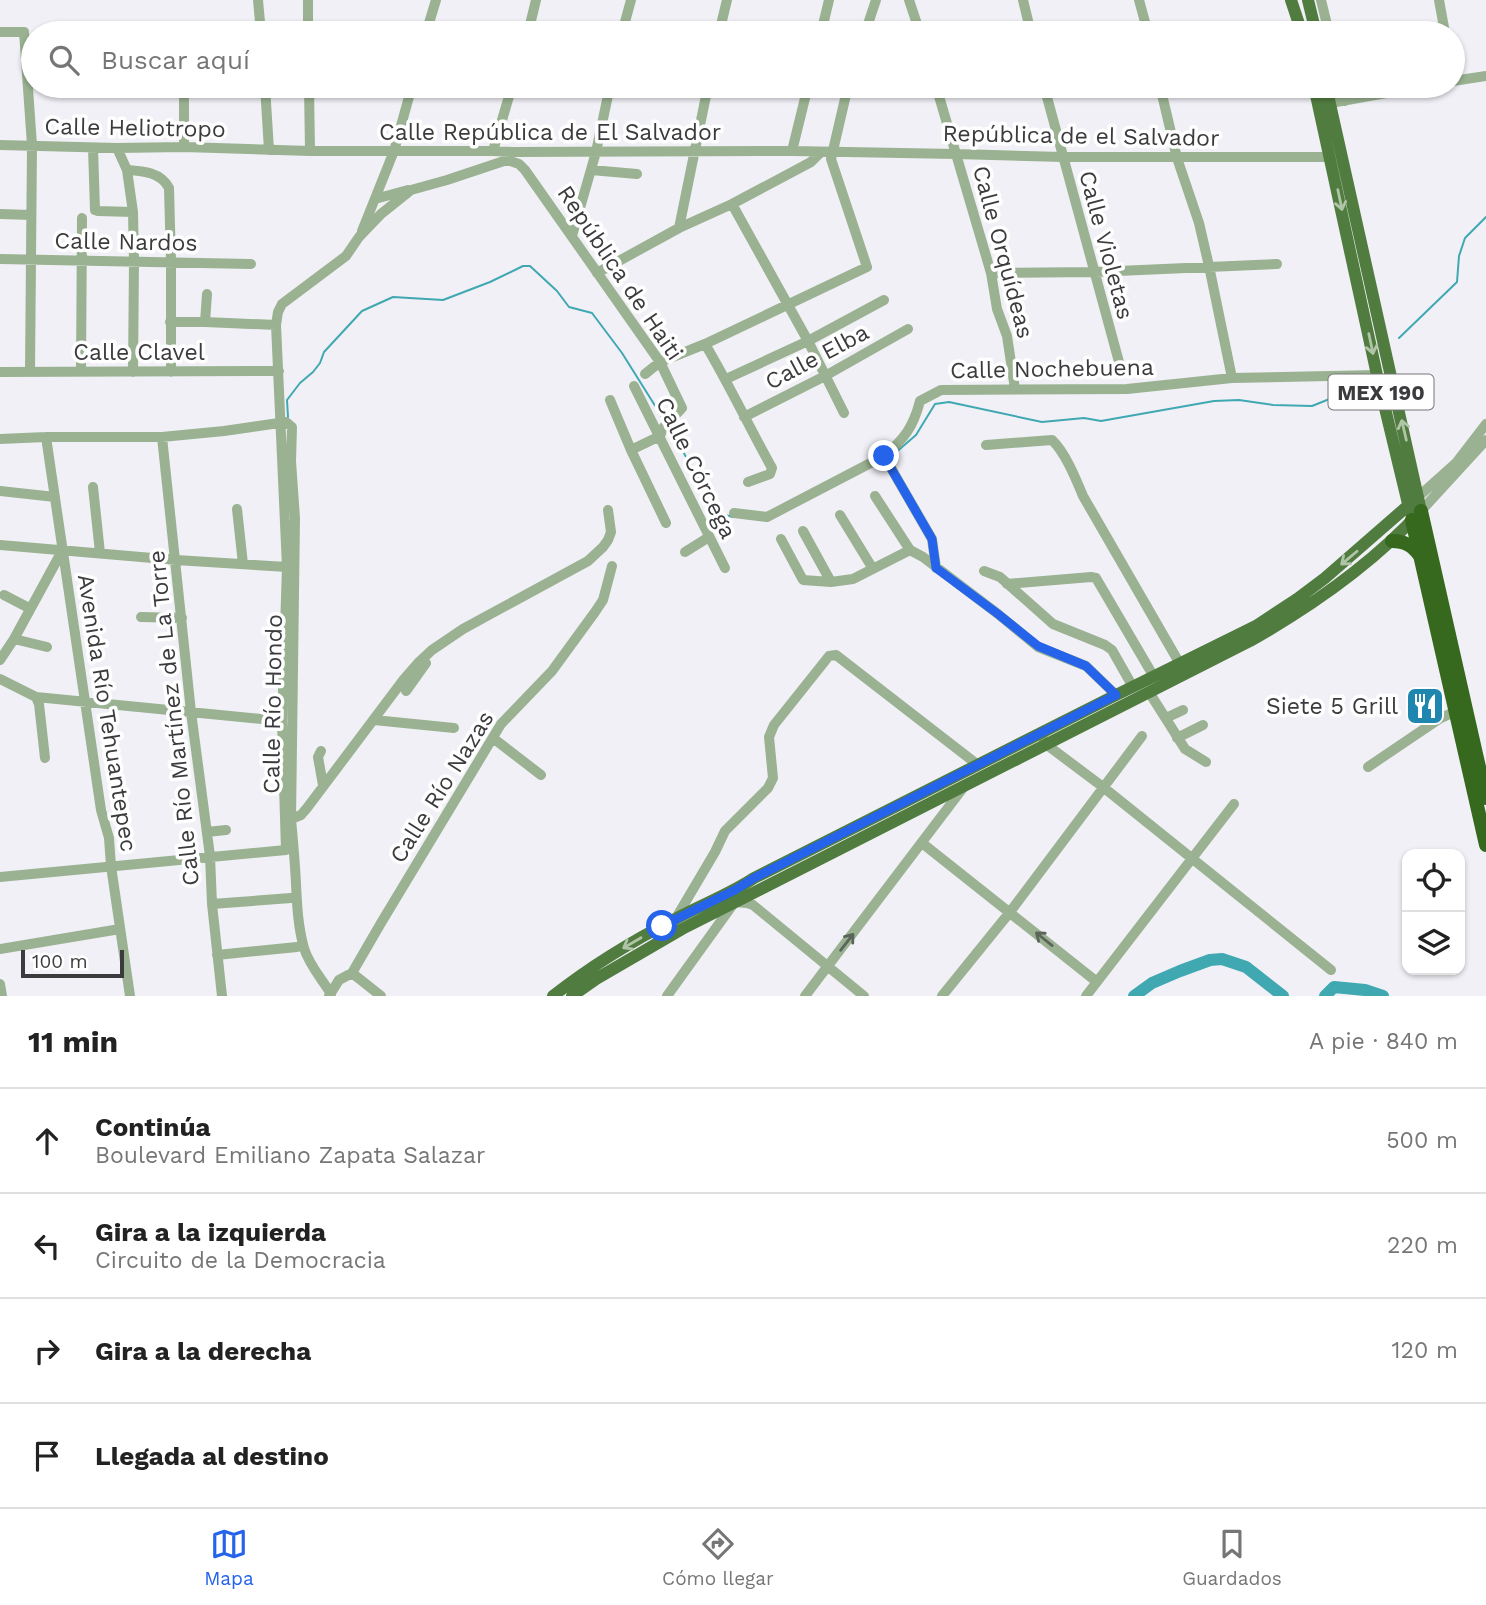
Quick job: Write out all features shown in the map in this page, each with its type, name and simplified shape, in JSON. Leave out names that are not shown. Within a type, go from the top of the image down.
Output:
[{"type":"highway","name":"MEX 190","points":[[1415,509],[1421,557],[1486,845]]},
{"type":"highway","name":"MEX 190","points":[[1415,509],[1486,798]]},
{"type":"highway","points":[[1390,543],[1408,544],[1421,557]]},
{"type":"main road","points":[[1291,0],[1298,21]]},
{"type":"main road","points":[[1308,0],[1313,21]]},
{"type":"main road","name":"MEX 190","points":[[1321,98],[1415,509]]},
{"type":"main road","name":"MEX 190","points":[[1325,98],[1330,157],[1377,375],[1415,509]]},
{"type":"main road","points":[[572,996],[727,902],[964,787],[1116,695],[1256,626],[1325,578],[1377,534],[1415,509]]},
{"type":"main road","points":[[553,996],[615,953],[676,918],[727,902],[735,890],[754,878],[978,765],[1149,692],[1270,630],[1325,594],[1390,543],[1415,509]]},
{"type":"main road","points":[[1377,534],[1390,543]]},
{"type":"street","points":[[258,0],[260,21]]},
{"type":"street","points":[[308,0],[308,21]]},
{"type":"street","points":[[430,21],[436,0]]},
{"type":"street","points":[[531,21],[536,0]]},
{"type":"street","points":[[625,21],[631,0]]},
{"type":"street","points":[[722,21],[727,0]]},
{"type":"street","points":[[824,21],[829,0]]},
{"type":"street","points":[[869,21],[876,0]]},
{"type":"street","points":[[909,0],[916,21]]},
{"type":"street","points":[[1023,0],[1028,21]]},
{"type":"street","points":[[1139,0],[1144,21]]},
{"type":"street","points":[[1321,0],[1326,21]]},
{"type":"street","points":[[1439,0],[1443,21]]},
{"type":"street","points":[[0,32],[21,32]]},
{"type":"street","points":[[1465,79],[1486,76]]},
{"type":"street","points":[[29,98],[32,145],[30,372]]},
{"type":"street","points":[[184,98],[184,147]]},
{"type":"street","points":[[266,98],[269,150]]},
{"type":"street","points":[[309,98],[310,151]]},
{"type":"street","points":[[359,237],[394,151],[409,98]]},
{"type":"street","points":[[493,151],[508,98]]},
{"type":"street","points":[[572,236],[596,152],[607,98]]},
{"type":"street","points":[[679,228],[705,98]]},
{"type":"street","points":[[792,151],[805,98]]},
{"type":"street","points":[[597,273],[826,152],[844,98]]},
{"type":"street","name":"Calle Orquídeas","points":[[940,98],[991,273],[997,309],[1007,337],[1015,389]]},
{"type":"street","name":"Calle Violetas","points":[[1047,98],[1122,373]]},
{"type":"street","points":[[1163,98],[1177,158],[1199,223],[1232,378]]},
{"type":"street","points":[[1324,104],[1361,98]]},
{"type":"street","name":"Calle Heliotropo","points":[[0,145],[269,150]]},
{"type":"street","points":[[93,148],[95,210],[133,212]]},
{"type":"street","points":[[117,148],[127,170],[133,212],[133,372]]},
{"type":"street","name":"Calle República de El Salvador","points":[[269,150],[493,151],[508,156],[521,152],[826,152]]},
{"type":"street","points":[[519,164],[517,157],[521,152]]},
{"type":"street","points":[[645,374],[660,362],[705,344],[867,267],[831,159],[826,152]]},
{"type":"street","name":"República de el Salvador","points":[[826,152],[1062,157],[1330,157]]},
{"type":"street","points":[[375,199],[447,180],[508,156],[519,164]]},
{"type":"street","name":"República de Haiti","points":[[519,164],[660,362],[682,408],[662,432]]},
{"type":"street","points":[[127,170],[156,175],[166,182],[169,188],[171,372]]},
{"type":"street","points":[[591,170],[637,174]]},
{"type":"street","points":[[0,439],[162,437],[286,423],[276,326],[282,304],[346,256],[380,214],[411,190]]},
{"type":"street","points":[[732,204],[844,413]]},
{"type":"street","points":[[0,214],[31,215]]},
{"type":"street","points":[[81,372],[82,218]]},
{"type":"street","name":"Calle Nardos","points":[[0,259],[251,264]]},
{"type":"street","points":[[991,273],[1095,272],[1277,264]]},
{"type":"street","points":[[205,322],[207,293]]},
{"type":"street","points":[[726,379],[807,341],[884,300]]},
{"type":"street","points":[[170,322],[276,326]]},
{"type":"street","name":"Calle Elba","points":[[744,417],[825,376],[908,329]]},
{"type":"street","points":[[705,344],[772,468],[769,474],[748,482]]},
{"type":"street","name":"Calle Clavel","points":[[0,372],[279,371]]},
{"type":"street","name":"Calle Nochebuena","points":[[734,513],[767,517],[884,456],[900,442],[915,421],[920,401],[941,390],[1127,389],[1232,378],[1377,375]]},
{"type":"street","name":"Calle Córcega","points":[[634,386],[662,432],[725,568]]},
{"type":"street","points":[[610,400],[666,523]]},
{"type":"street","name":"Calle Río Hondo","points":[[210,856],[286,850],[282,721],[287,567],[286,423]]},
{"type":"street","name":"Calle Río Hondo","points":[[286,423],[292,427],[291,461],[295,518],[291,819],[298,920],[304,950],[330,995]]},
{"type":"street","points":[[1445,479],[1486,424]]},
{"type":"street","points":[[631,450],[662,432]]},
{"type":"street","name":"Avenida Río Tehuantepec","points":[[46,437],[102,810],[109,838],[130,996]]},
{"type":"street","name":"Calle Río Martínez de La Torre","points":[[162,437],[191,712],[210,856],[212,904],[222,996]]},
{"type":"street","points":[[986,445],[1052,440],[1057,445],[1089,507],[1180,664]]},
{"type":"street","points":[[1415,509],[1486,440]]},
{"type":"street","points":[[884,456],[932,539],[936,568]]},
{"type":"street","points":[[93,487],[100,553]]},
{"type":"street","points":[[0,491],[55,497]]},
{"type":"street","points":[[875,496],[910,550],[1038,646],[1086,666],[1116,695]]},
{"type":"street","points":[[237,509],[243,564]]},
{"type":"street","points":[[291,819],[301,815],[317,796],[374,720],[432,650],[463,629],[562,576],[597,553],[611,532],[607,510]]},
{"type":"street","points":[[840,515],[873,569]]},
{"type":"street","points":[[803,531],[831,582]]},
{"type":"street","points":[[685,552],[709,537]]},
{"type":"street","points":[[781,539],[803,580],[831,582],[853,579],[910,550]]},
{"type":"street","points":[[0,544],[287,567]]},
{"type":"street","points":[[0,660],[62,551]]},
{"type":"street","name":"Calle Río Nazas","points":[[352,973],[501,724],[552,671],[603,600],[612,566]]},
{"type":"street","points":[[984,571],[1000,577],[1053,624],[1112,650],[1133,687]]},
{"type":"street","points":[[1007,584],[1096,578],[1154,677]]},
{"type":"street","points":[[4,595],[29,608]]},
{"type":"street","points":[[141,617],[182,618]]},
{"type":"street","points":[[406,691],[409,679],[433,657],[466,634]]},
{"type":"street","points":[[14,639],[47,647]]},
{"type":"street","points":[[676,918],[726,831],[768,788],[773,778],[769,737],[774,724],[829,656],[836,655],[978,765]]},
{"type":"street","points":[[0,679],[36,697],[282,721]]},
{"type":"street","points":[[1149,692],[1185,749],[1206,762]]},
{"type":"street","points":[[36,697],[46,758]]},
{"type":"street","points":[[1166,718],[1183,710]]},
{"type":"street","points":[[1368,767],[1439,719],[1456,712]]},
{"type":"street","points":[[374,720],[454,728]]},
{"type":"street","points":[[1177,738],[1203,725]]},
{"type":"street","points":[[942,996],[1010,912],[1142,736]]},
{"type":"street","points":[[493,738],[541,775]]},
{"type":"street","points":[[1044,739],[1331,970]]},
{"type":"street","points":[[321,751],[318,757],[323,785]]},
{"type":"street","points":[[805,996],[964,787]]},
{"type":"street","points":[[1086,996],[1234,804]]},
{"type":"street","points":[[207,832],[226,830]]},
{"type":"street","points":[[922,843],[1097,982]]},
{"type":"street","points":[[0,877],[210,856]]},
{"type":"street","points":[[212,904],[291,898]]},
{"type":"street","points":[[667,996],[727,902],[753,905],[864,996]]},
{"type":"street","points":[[0,949],[120,929]]},
{"type":"street","points":[[217,955],[297,947]]},
{"type":"street","points":[[324,983],[339,980],[352,973],[381,996]]},
{"type":"street","points":[[330,995],[339,980]]},
{"type":"street","points":[[0,984],[2,996]]},
{"type":"waterway","points":[[1399,338],[1457,282],[1459,256],[1465,238],[1486,217]]},
{"type":"waterway","points":[[288,417],[287,400],[320,363],[324,352],[362,311],[393,297],[443,300],[523,266],[530,266],[557,291],[569,307],[592,313],[622,353],[664,420]]},
{"type":"waterway","points":[[894,454],[916,435],[935,404],[949,402],[1042,422],[1084,418],[1101,421],[1214,401],[1239,400],[1273,405],[1312,406],[1337,396],[1357,380]]},
{"type":"waterway","points":[[669,427],[715,508],[722,514],[733,517]]},
{"type":"waterway","points":[[1134,996],[1152,983],[1180,971],[1210,960],[1222,959],[1246,967],[1283,996]]},
{"type":"waterway","points":[[1325,996],[1334,987],[1365,990],[1383,996]]},
{"type":"place","name":"Siete 5 Grill","points":[[1425,706]]},
{"type":"route","points":[[662,926],[1116,695],[1086,666],[1038,646],[936,568],[932,539],[884,456]]}]
